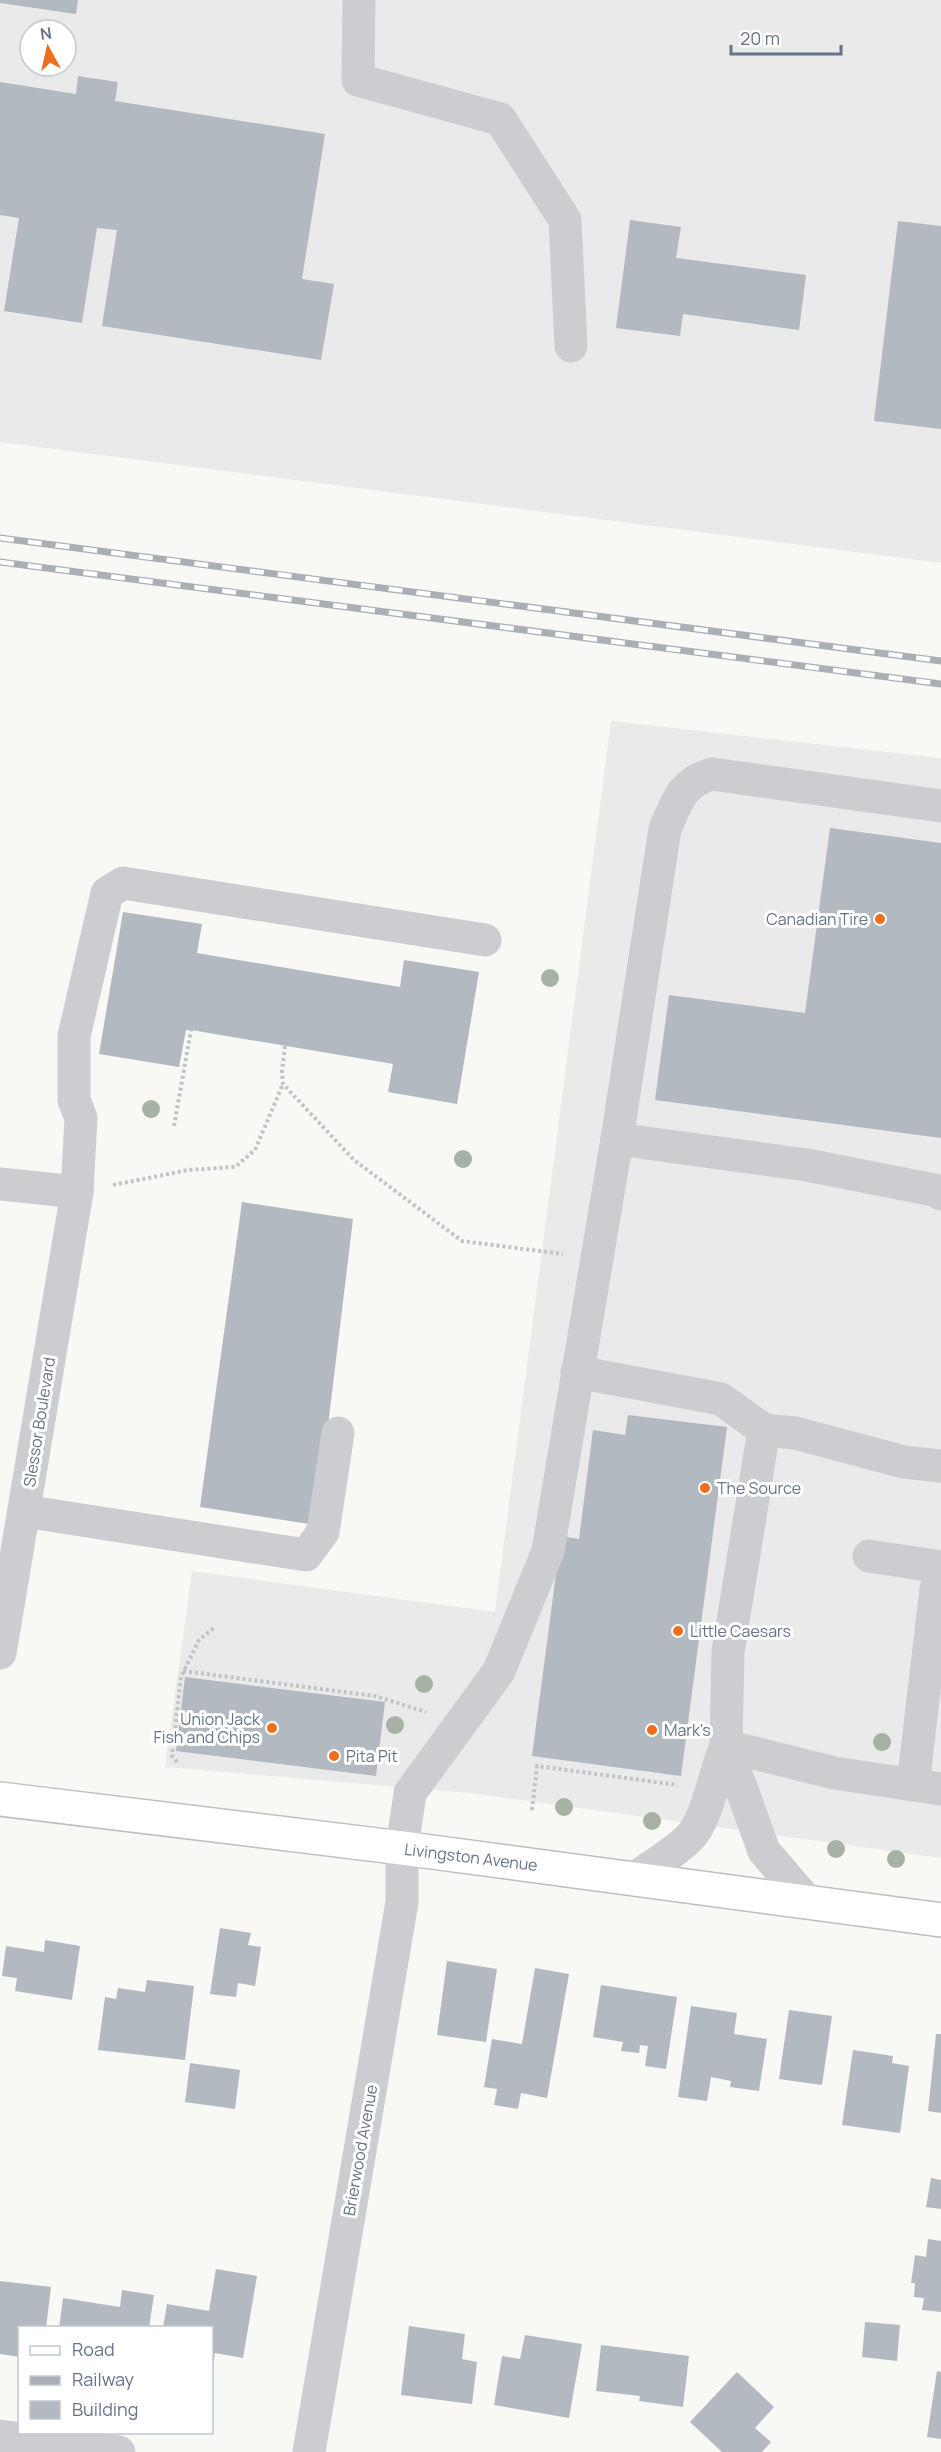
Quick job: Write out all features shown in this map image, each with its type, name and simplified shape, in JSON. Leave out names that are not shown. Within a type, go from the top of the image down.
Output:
[{"type":"main road","name":"Livingston Avenue","points":[[0,1799],[402,1848],[941,1920]]},
{"type":"street","points":[[359,0],[358,80],[500,119],[565,220],[571,345]]},
{"type":"street","name":"Brierwood Avenue","points":[[309,2452],[402,1902],[402,1848],[410,1793],[499,1671],[548,1551],[617,1139],[665,829],[679,795],[696,779],[712,774],[941,806]]},
{"type":"street","name":"Slessor Boulevard","points":[[0,1653],[77,1192],[81,1118],[74,1100],[74,1036],[107,893],[123,883],[485,940]]},
{"type":"street","points":[[617,1139],[807,1165],[934,1190],[941,1194]]},
{"type":"street","points":[[0,1184],[77,1192]]},
{"type":"street","points":[[577,1372],[721,1399],[764,1430],[795,1433],[904,1462],[941,1466]]},
{"type":"street","points":[[634,1879],[692,1836],[707,1806],[726,1746],[728,1652],[764,1430]]},
{"type":"street","points":[[24,1511],[306,1555],[323,1532],[338,1433]]},
{"type":"street","points":[[869,1556],[941,1567]]},
{"type":"street","points":[[726,1746],[834,1773],[927,1787],[936,1589],[941,1581]]},
{"type":"street","points":[[726,1746],[764,1851],[807,1901]]},
{"type":"street","points":[[0,2436],[119,2452]]},
{"type":"path","points":[[174,1126],[190,1030]]},
{"type":"path","points":[[77,1192],[188,1170],[235,1167],[255,1150],[283,1084],[285,1046]]},
{"type":"path","points":[[283,1084],[354,1160],[462,1241],[596,1258]]},
{"type":"path","points":[[177,1762],[172,1756],[183,1671],[199,1640],[214,1628]]},
{"type":"path","points":[[183,1671],[375,1696],[430,1713],[424,1722]]},
{"type":"path","points":[[532,1810],[537,1766],[685,1786]]},
{"type":"shaded area","points":[[0,0],[941,0],[941,563],[0,442]]},
{"type":"shaded area","points":[[611,721],[941,758],[941,1858],[470,1793],[165,1767],[192,1571],[495,1612]]},
{"type":"building","points":[[0,0],[78,0],[76,14],[0,3]]},
{"type":"building","points":[[78,76],[118,82],[115,101],[325,134],[302,279],[334,284],[321,360],[102,326],[117,230],[97,228],[82,323],[4,311],[19,218],[0,215],[0,82],[76,94]]},
{"type":"building","points":[[630,220],[681,227],[676,258],[806,275],[799,330],[683,314],[680,336],[616,328]]},
{"type":"building","points":[[898,221],[941,226],[941,429],[874,421]]},
{"type":"building","name":"Canadian Tire","points":[[830,828],[941,843],[941,1138],[655,1100],[669,995],[805,1013]]},
{"type":"building","points":[[123,912],[202,924],[197,953],[400,987],[404,960],[479,972],[457,1104],[388,1092],[393,1064],[191,1030],[186,1030],[179,1067],[99,1054]]},
{"type":"building","points":[[242,1202],[353,1219],[316,1525],[200,1507]]},
{"type":"building","points":[[628,1415],[727,1427],[681,1776],[532,1756],[561,1536],[579,1539],[593,1430],[625,1435]]},
{"type":"building","points":[[185,1677],[385,1702],[376,1776],[176,1751]]},
{"type":"building","points":[[220,1928],[251,1933],[248,1945],[261,1947],[255,1986],[238,1983],[236,1997],[210,1994]]},
{"type":"building","points":[[45,1940],[80,1946],[72,2000],[15,1991],[17,1978],[2,1976],[6,1946],[44,1952]]},
{"type":"building","points":[[447,1961],[497,1969],[486,2042],[437,2035]]},
{"type":"building","points":[[535,1968],[569,1974],[547,2098],[521,2093],[518,2109],[494,2105],[497,2089],[484,2087],[492,2039],[522,2044]]},
{"type":"building","points":[[147,1980],[194,1986],[185,2060],[98,2050],[105,1997],[116,1999],[118,1988],[145,1992]]},
{"type":"building","points":[[601,1985],[677,1997],[666,2069],[645,2066],[648,2046],[640,2045],[639,2053],[621,2051],[623,2042],[593,2037]]},
{"type":"building","points":[[691,2006],[737,2013],[734,2034],[767,2039],[759,2091],[730,2087],[731,2081],[711,2077],[707,2101],[678,2097]]},
{"type":"building","points":[[789,2010],[832,2016],[822,2085],[779,2079]]},
{"type":"building","points":[[936,2034],[941,2034],[941,2113],[928,2111]]},
{"type":"building","points":[[853,2050],[893,2056],[892,2063],[909,2066],[900,2133],[842,2125]]},
{"type":"building","points":[[190,2063],[240,2070],[235,2109],[185,2102]]},
{"type":"building","points":[[931,2178],[941,2180],[941,2209],[926,2207]]},
{"type":"building","points":[[928,2239],[941,2241],[941,2312],[922,2310],[924,2298],[914,2297],[915,2283],[911,2283],[915,2255],[926,2257]]},
{"type":"building","points":[[216,2269],[257,2276],[243,2358],[215,2353],[213,2368],[213,2326],[163,2326],[167,2304],[209,2311]]},
{"type":"building","points":[[0,2281],[51,2287],[46,2326],[18,2326],[18,2357],[0,2354]]},
{"type":"building","points":[[122,2290],[154,2295],[149,2326],[59,2326],[63,2298],[120,2307]]},
{"type":"building","points":[[865,2322],[900,2325],[897,2361],[862,2357]]},
{"type":"building","points":[[409,2326],[465,2334],[462,2359],[477,2362],[472,2404],[401,2395]]},
{"type":"building","points":[[525,2335],[582,2344],[569,2418],[494,2405],[502,2356],[520,2359]]},
{"type":"building","points":[[601,2345],[689,2356],[683,2407],[639,2401],[640,2396],[596,2391]]},
{"type":"building","points":[[937,2371],[941,2372],[941,2439],[927,2437]]},
{"type":"building","points":[[737,2372],[774,2407],[755,2428],[771,2442],[762,2452],[722,2452],[690,2422]]},
{"type":"railway","points":[[0,538],[941,661]]},
{"type":"railway","points":[[0,562],[941,684]]},
{"type":"place","name":"Canadian Tire","points":[[880,919]]},
{"type":"place","name":"The Source","points":[[705,1488]]},
{"type":"place","name":"Little Caesars","points":[[678,1631]]},
{"type":"place","name":"Union Jack Fish and Chips","points":[[272,1728]]},
{"type":"place","name":"Mark's","points":[[652,1730]]},
{"type":"place","name":"Pita Pit","points":[[334,1756]]}]
